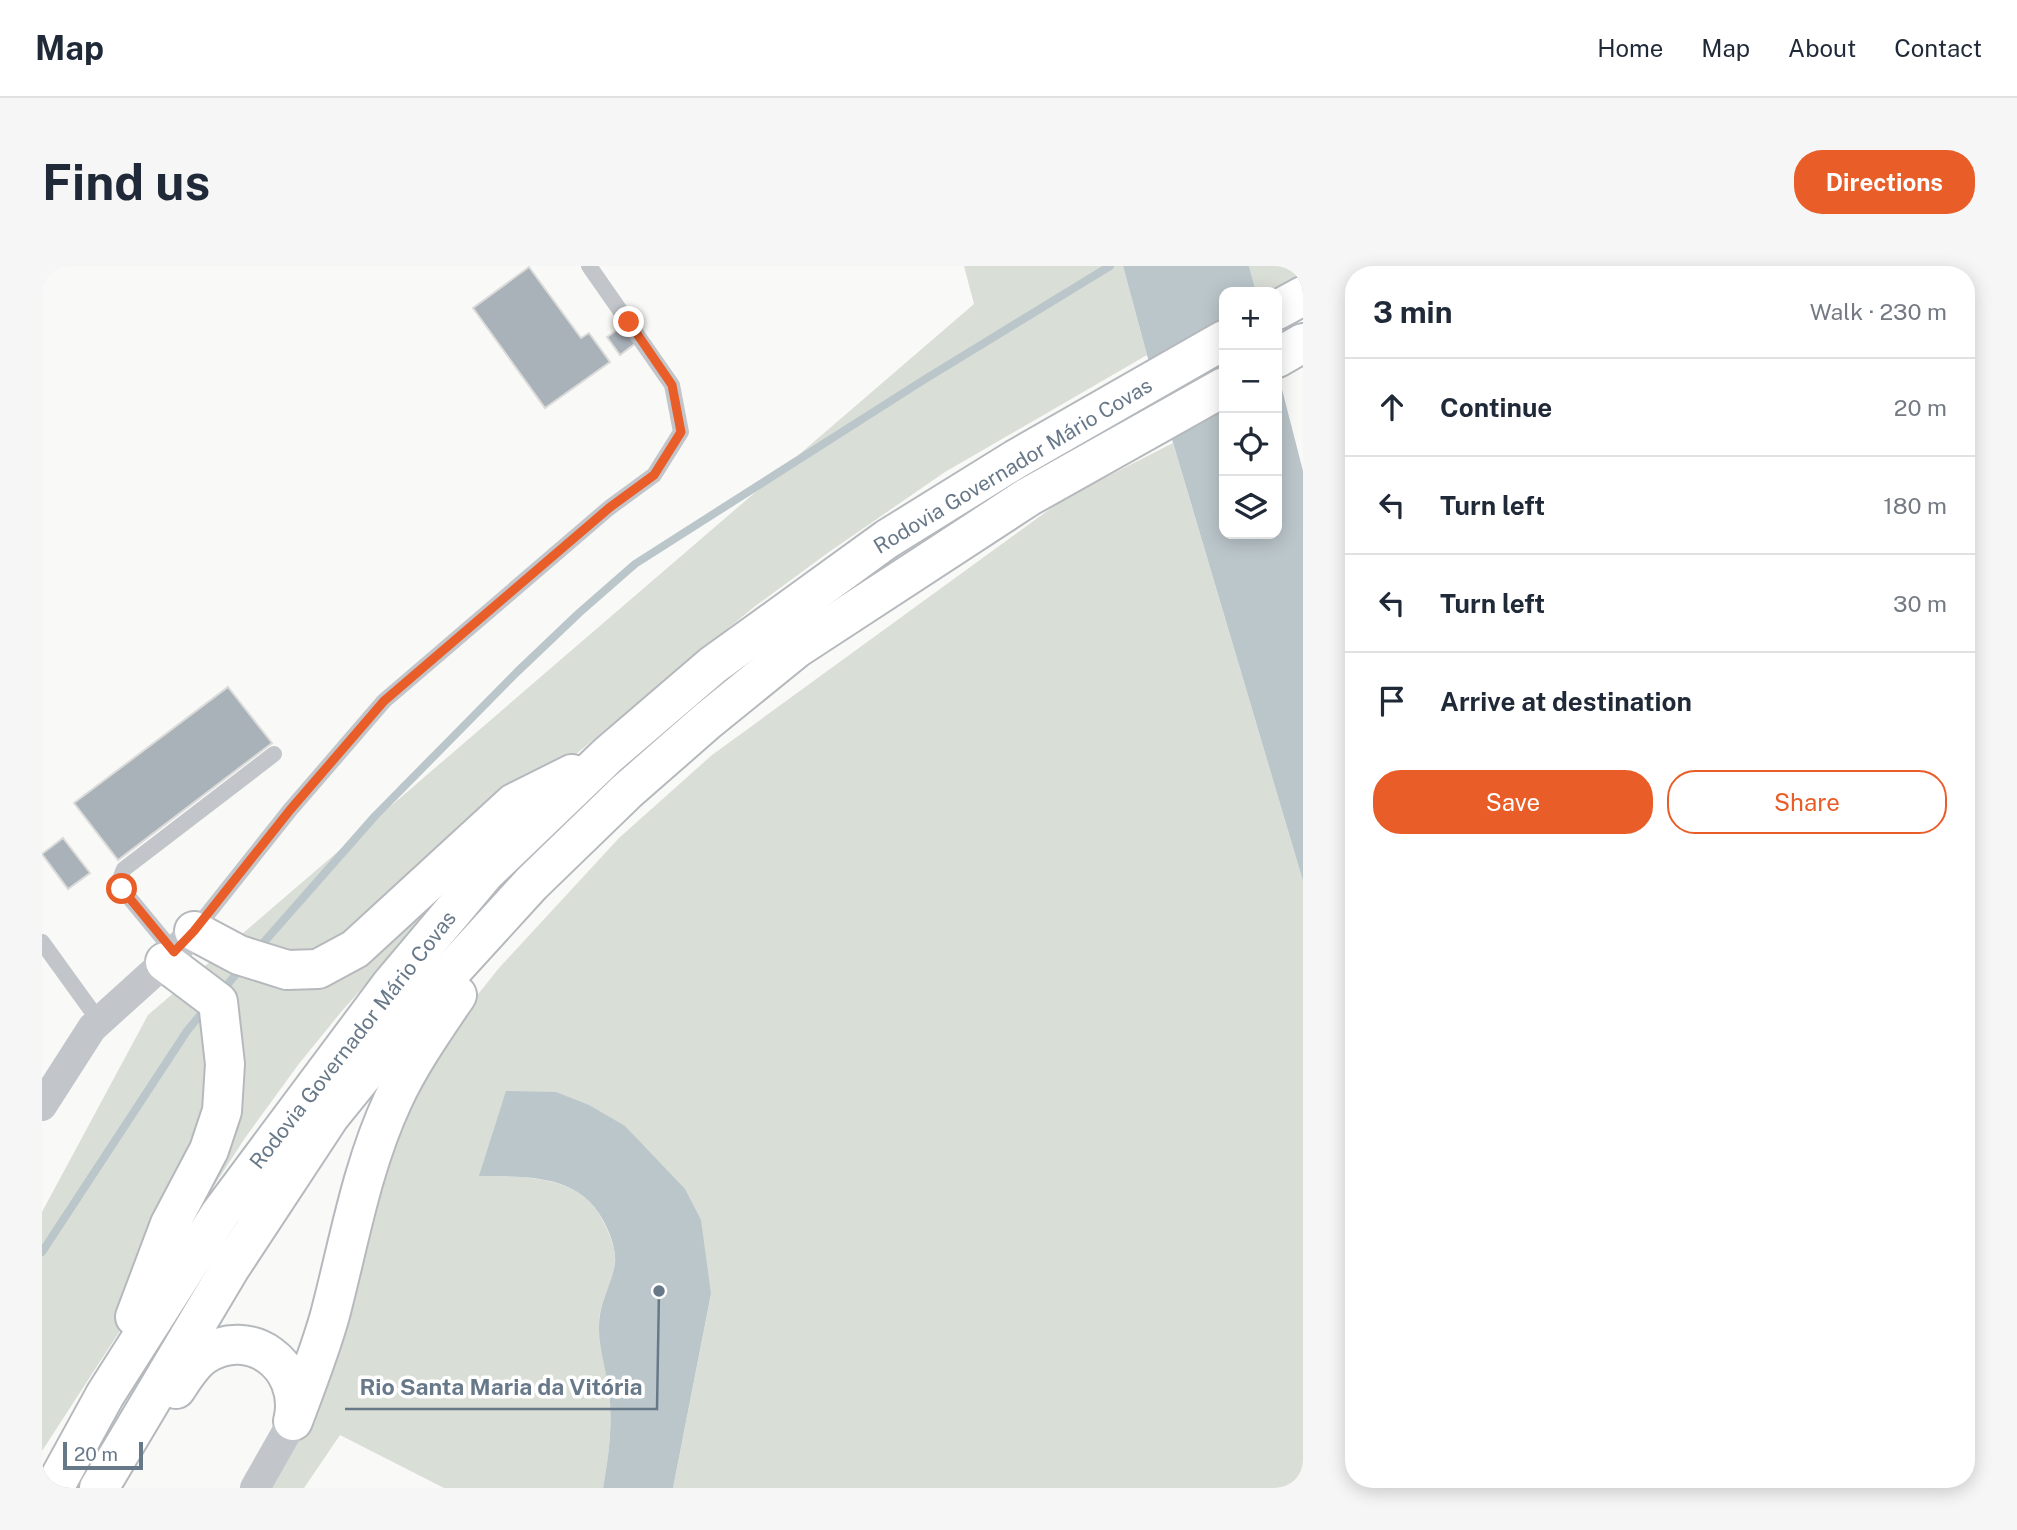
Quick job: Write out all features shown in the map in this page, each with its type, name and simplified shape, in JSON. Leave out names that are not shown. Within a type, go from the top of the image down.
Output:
[{"type":"highway","points":[[1282,307],[1303,296]]},
{"type":"highway","name":"Rodovia Governador Mário Covas","points":[[54,1488],[105,1395],[220,1214],[390,986],[485,873],[608,755],[713,665],[887,539],[1016,458],[1219,343]]},
{"type":"highway","points":[[1282,355],[1303,344]]},
{"type":"highway","name":"Rodovia Governador Mário Covas","points":[[99,1488],[230,1268],[330,1116],[416,1010],[531,884],[627,790],[797,648],[1028,497],[1219,390]]},
{"type":"highway","points":[[178,948],[239,955],[287,970],[318,969],[355,949],[514,803],[608,755]]},
{"type":"highway","points":[[293,1421],[330,1314],[368,1164],[393,1100],[427,1040],[531,884]]},
{"type":"highway","points":[[105,1395],[170,1224],[209,1150],[222,1111],[225,1065],[218,1002],[178,948]]},
{"type":"highway","points":[[128,1437],[167,1403],[202,1356],[219,1347],[238,1345],[257,1348],[274,1357],[286,1372],[294,1389],[293,1421]]},
{"type":"street","points":[[42,1106],[92,1028],[178,948]]},
{"type":"street","points":[[255,1488],[293,1421]]},
{"type":"lane","points":[[274,754],[124,869],[120,879],[122,889],[178,948],[290,810],[384,701],[609,508],[654,475],[681,432],[672,385],[589,266]]},
{"type":"lane","points":[[42,942],[99,1021]]},
{"type":"shaded area","points":[[964,266],[1123,266],[1147,355],[945,472],[829,552],[754,607],[558,769],[341,1012],[298,1065],[245,1138],[42,1451],[42,1212],[148,1015],[974,304]]},
{"type":"shaded area","points":[[1123,266],[1249,266],[1255,287],[1219,287],[1219,539],[1282,539],[1282,389],[1303,471],[1303,881]]},
{"type":"shaded area","points":[[1249,266],[1303,266],[1303,273],[1278,287],[1255,287]]},
{"type":"shaded area","points":[[1173,443],[1303,881],[1303,1488],[673,1488],[711,1295],[625,1126],[479,1176],[534,1178],[568,1187],[583,1196],[595,1208],[611,1238],[615,1256],[614,1269],[599,1319],[610,1413],[603,1488],[444,1488],[340,1435],[304,1488],[263,1488],[412,1077],[499,968],[619,838],[712,755],[1065,498]]},
{"type":"shaded area","points":[[506,1091],[556,1092],[589,1105],[625,1126],[685,1189],[701,1220],[711,1294],[673,1488],[603,1488],[610,1414],[599,1325],[615,1263],[613,1245],[597,1210],[584,1197],[569,1188],[536,1178],[479,1176]]},
{"type":"building","points":[[529,267],[581,338],[589,333],[610,362],[545,408],[473,308]]},
{"type":"building","points":[[623,326],[636,343],[620,355],[607,337]]},
{"type":"building","points":[[228,687],[272,743],[118,860],[74,803]]},
{"type":"building","points":[[63,838],[90,873],[68,889],[42,854]]},
{"type":"waterway","points":[[256,951],[375,816],[517,672],[635,564],[922,381],[1110,266]]},
{"type":"waterway","points":[[222,991],[243,966]]},
{"type":"waterway","points":[[42,1252],[187,1031],[206,1008]]},
{"type":"place","name":"Rio Santa Maria da Vitória","points":[[659,1291]]},
{"type":"route","points":[[122,889],[174,952],[194,931],[290,810],[384,701],[609,508],[654,475],[681,432],[672,385],[629,322]]}]
